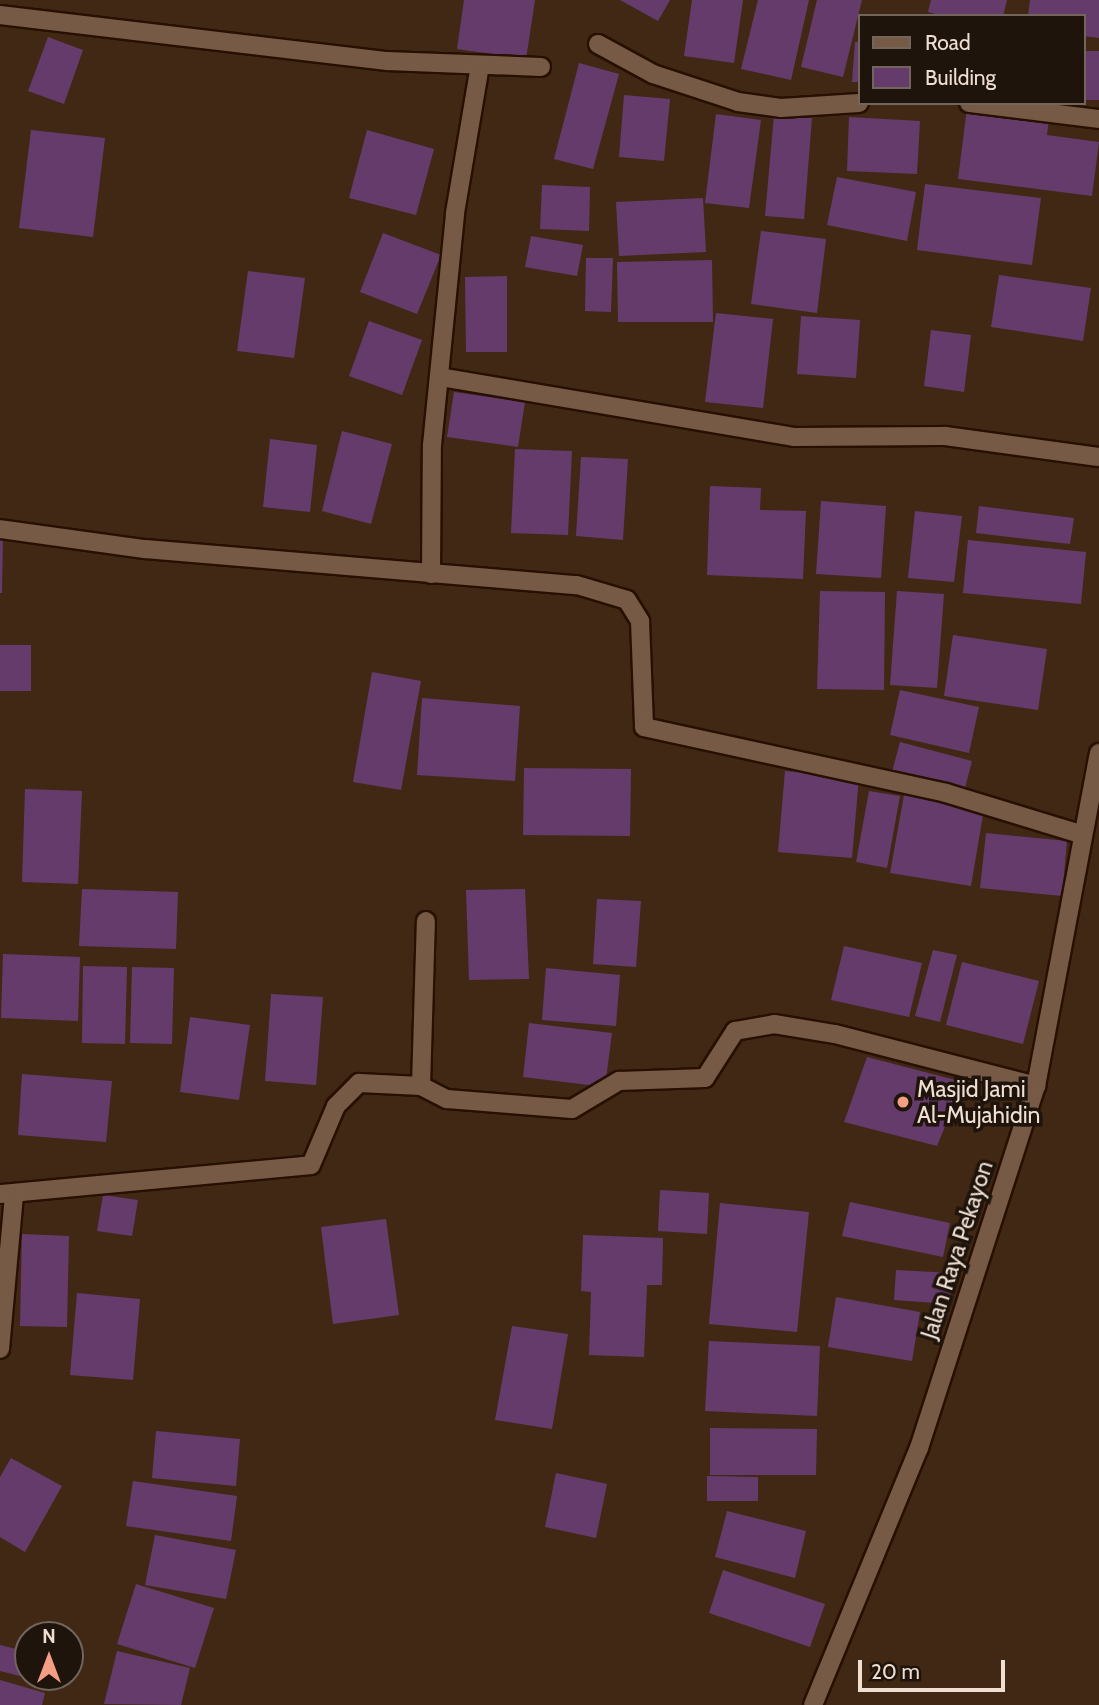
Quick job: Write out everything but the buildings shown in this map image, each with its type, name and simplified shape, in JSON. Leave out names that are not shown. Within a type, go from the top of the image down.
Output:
[{"type":"street","points":[[0,15],[387,61],[541,67]]},
{"type":"street","points":[[597,44],[653,74],[738,102],[781,108],[858,103]]},
{"type":"street","points":[[431,574],[432,445],[455,213],[480,65]]},
{"type":"street","points":[[985,105],[1099,119]]},
{"type":"street","points":[[440,377],[795,437],[945,436],[1099,457]]},
{"type":"street","points":[[0,529],[145,549],[431,574],[542,579],[627,600],[640,621],[644,727],[946,793],[1083,835]]},
{"type":"street","name":"Jalan Raya Pekayon","points":[[813,1705],[919,1448],[1036,1086],[1099,753]]},
{"type":"street","points":[[421,1086],[426,921]]},
{"type":"street","points":[[0,1349],[7,1195],[311,1165],[335,1106],[359,1083],[421,1086],[447,1100],[572,1109],[620,1081],[705,1078],[735,1031],[774,1024],[835,1034],[1036,1086]]},
{"type":"place","name":"Masjid Jami Al-Mujahidin","points":[[903,1102]]}]
